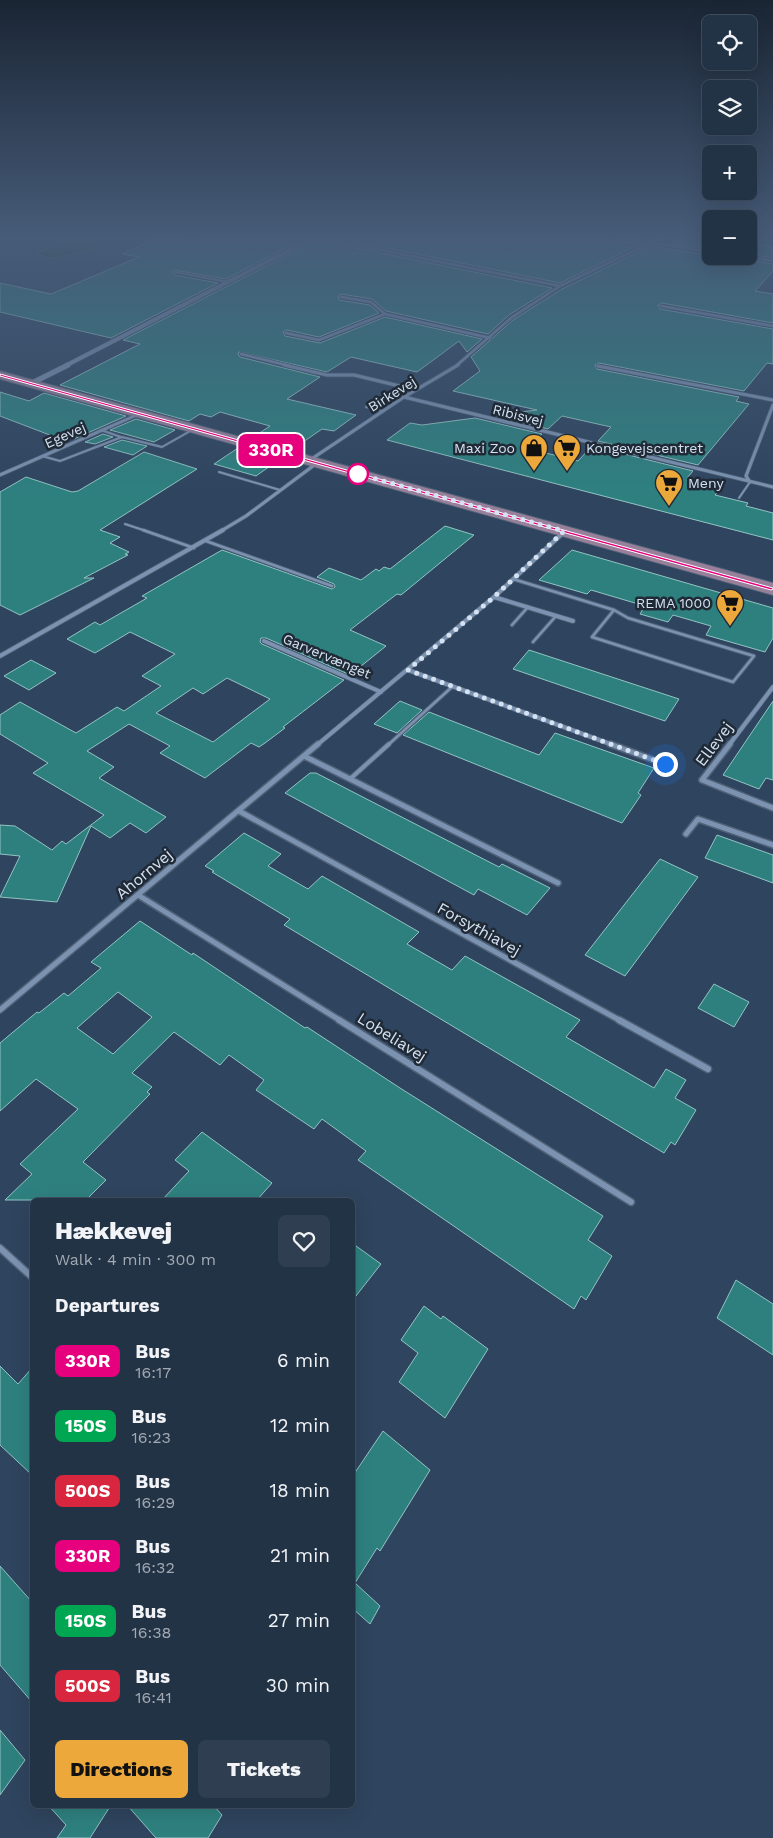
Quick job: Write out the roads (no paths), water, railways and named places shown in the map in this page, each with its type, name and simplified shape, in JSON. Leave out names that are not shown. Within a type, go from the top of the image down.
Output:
[{"type":"main road","points":[[0,375],[773,589]]},
{"type":"street","points":[[32,384],[150,323]]},
{"type":"street","points":[[286,333],[319,340],[363,323]]},
{"type":"street","points":[[423,323],[490,338]]},
{"type":"street","name":"Birkevej","points":[[0,656],[194,548],[246,516],[313,461],[383,411],[462,362],[506,323]]},
{"type":"street","points":[[755,323],[773,326]]},
{"type":"street","points":[[241,354],[327,375],[354,376],[416,390]]},
{"type":"street","points":[[598,366],[773,400]]},
{"type":"street","name":"Ribisvej","points":[[404,397],[773,487]]},
{"type":"street","points":[[750,482],[746,476],[773,405]]},
{"type":"street","name":"Egevej","points":[[0,475],[139,414]]},
{"type":"street","name":"Ahornvej","points":[[0,1010],[494,597],[564,531]]},
{"type":"street","points":[[494,597],[573,621]]},
{"type":"street","name":"Garvervænget","points":[[264,641],[381,692]]},
{"type":"street","points":[[408,670],[665,764]]},
{"type":"street","name":"Ellevej","points":[[773,687],[702,780],[773,808]]},
{"type":"street","points":[[304,756],[558,883]]},
{"type":"street","name":"Forsythiavej","points":[[239,811],[708,1069]]},
{"type":"street","points":[[686,834],[698,819],[773,845]]},
{"type":"street","name":"Lobeliavej","points":[[138,895],[631,1202]]},
{"type":"street","points":[[0,1248],[30,1275]]},
{"type":"lane","points":[[366,407],[383,411]]},
{"type":"lane","points":[[102,430],[162,447],[194,429]]},
{"type":"lane","points":[[42,456],[60,461],[122,437]]},
{"type":"lane","points":[[219,472],[280,490]]},
{"type":"lane","points":[[739,498],[750,482]]},
{"type":"lane","points":[[125,524],[194,548]]},
{"type":"lane","points":[[206,541],[332,586]]},
{"type":"lane","points":[[513,579],[614,610],[628,618],[754,656],[732,682],[592,637],[614,610]]},
{"type":"lane","points":[[512,625],[528,608]]},
{"type":"lane","points":[[533,642],[556,616]]},
{"type":"lane","points":[[350,779],[453,686]]},
{"type":"place","name":"Maxi Zoo","points":[[534,472]]},
{"type":"place","name":"Kongevejscentret","points":[[567,472]]},
{"type":"place","name":"Meny","points":[[669,507]]},
{"type":"place","name":"REMA 1000","points":[[730,627]]}]
